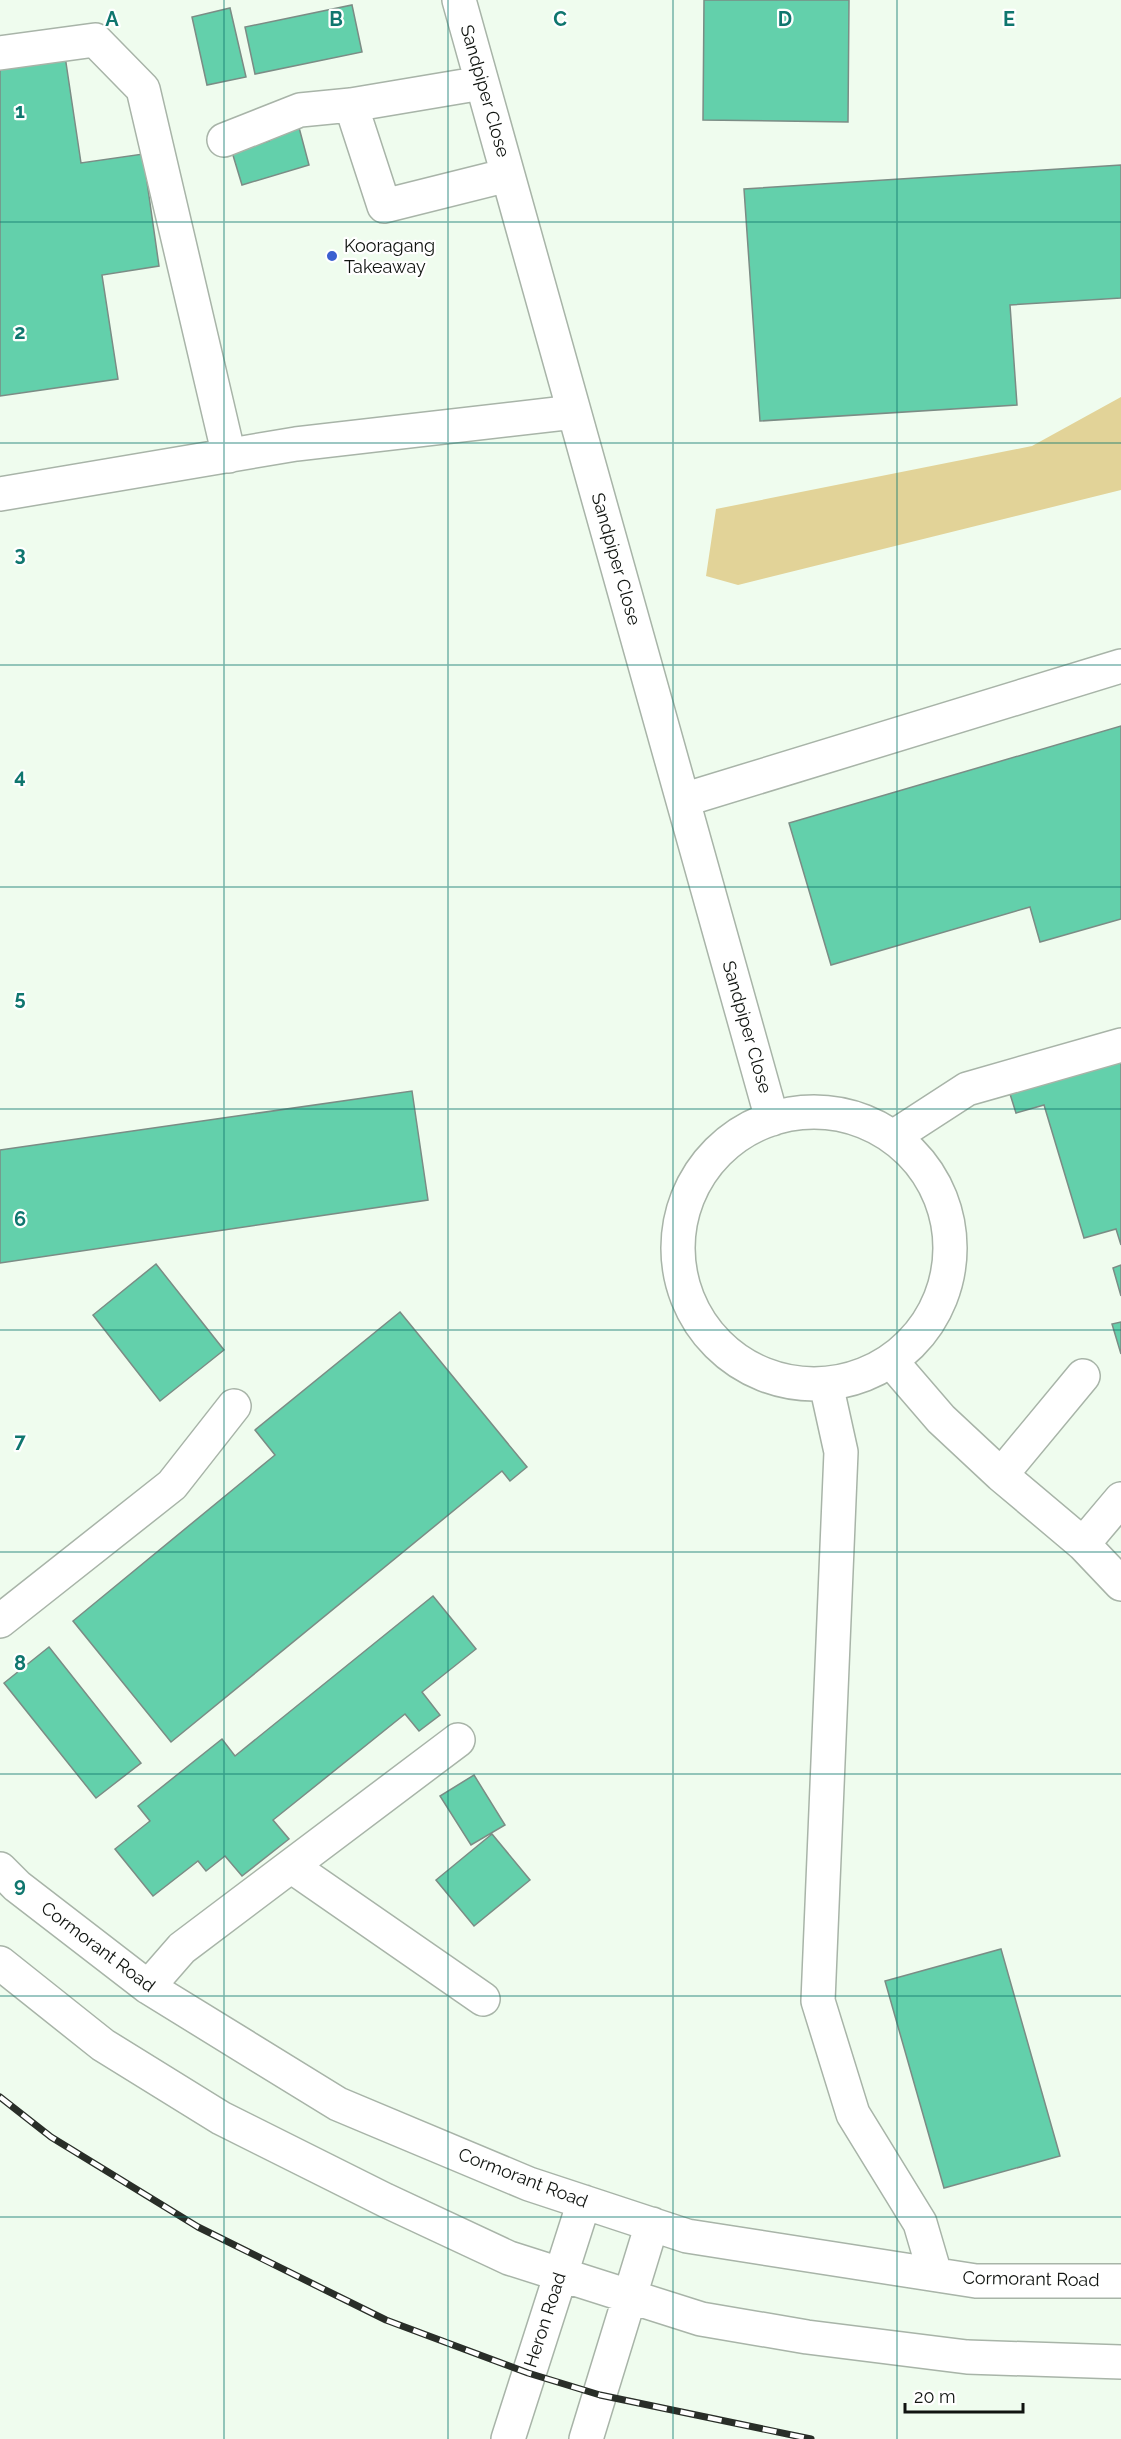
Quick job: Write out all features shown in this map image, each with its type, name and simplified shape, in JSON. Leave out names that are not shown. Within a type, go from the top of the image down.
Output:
[{"type":"street","name":"Sandpiper Close","points":[[459,0],[772,1119]]},
{"type":"street","points":[[0,53],[95,40],[143,89],[229,456]]},
{"type":"street","points":[[224,140],[300,110],[351,105],[482,83]]},
{"type":"street","points":[[351,105],[384,206],[508,175]]},
{"type":"street","points":[[0,494],[296,444],[574,412]]},
{"type":"street","points":[[683,800],[1121,666]]},
{"type":"street","points":[[893,1137],[967,1089],[1121,1045]]},
{"type":"street","name":"Sandpiper Close","points":[[803,1113],[834,1113],[865,1123],[893,1137],[917,1160],[935,1186],[946,1218],[950,1250],[946,1282],[934,1313],[915,1340],[891,1361],[860,1377],[826,1384],[808,1384],[773,1378],[748,1367],[726,1352],[713,1339],[693,1309],[681,1275],[678,1240],[692,1187],[712,1158],[740,1134],[772,1119],[803,1113]]},
{"type":"street","points":[[891,1361],[941,1419],[1000,1475],[1083,1544],[1121,1584]]},
{"type":"street","points":[[1000,1475],[1083,1376]]},
{"type":"street","points":[[826,1384],[841,1452],[818,2001],[853,2114],[920,2223],[935,2274]]},
{"type":"street","points":[[0,1621],[172,1485],[234,1406]]},
{"type":"street","points":[[1083,1544],[1121,1499]]},
{"type":"street","points":[[148,1987],[182,1948],[458,1740]]},
{"type":"street","points":[[291,1866],[483,1999]]},
{"type":"street","name":"Cormorant Road","points":[[0,1869],[17,1886],[148,1987],[338,2104],[529,2184],[687,2236],[976,2281],[1121,2281]]},
{"type":"street","points":[[0,1963],[103,2045],[221,2118],[385,2200],[509,2258],[701,2319],[807,2337],[967,2357],[1121,2362]]},
{"type":"street","name":"Heron Road","points":[[508,2439],[584,2202]]},
{"type":"street","points":[[586,2439],[652,2224]]},
{"type":"shaded area","points":[[1121,397],[1121,490],[738,585],[706,576],[716,509],[1032,446]]},
{"type":"building","points":[[704,0],[849,0],[848,122],[703,120]]},
{"type":"building","points":[[352,5],[362,52],[255,74],[245,27]]},
{"type":"building","points":[[230,8],[246,77],[207,85],[192,17]]},
{"type":"building","points":[[65,56],[81,163],[143,154],[159,266],[102,275],[118,379],[0,396],[0,66]]},
{"type":"building","points":[[297,120],[309,165],[242,185],[232,152],[269,141],[266,129]]},
{"type":"building","points":[[1121,165],[1121,298],[1010,305],[1017,405],[760,421],[744,189]]},
{"type":"building","points":[[1121,726],[1121,919],[1040,942],[1030,907],[831,965],[789,823]]},
{"type":"building","points":[[1121,1062],[1121,1245],[1116,1229],[1084,1238],[1044,1105],[1016,1113],[1010,1094]]},
{"type":"building","points":[[412,1091],[428,1200],[0,1263],[0,1150]]},
{"type":"building","points":[[156,1264],[224,1350],[160,1401],[93,1315]]},
{"type":"building","points":[[1121,1265],[1121,1296],[1113,1268]]},
{"type":"building","points":[[400,1312],[527,1467],[510,1481],[502,1471],[171,1742],[73,1621],[275,1455],[255,1430]]},
{"type":"building","points":[[1121,1322],[1121,1354],[1112,1324]]},
{"type":"building","points":[[433,1596],[476,1649],[422,1692],[440,1715],[419,1731],[405,1714],[273,1820],[289,1839],[242,1876],[225,1856],[206,1871],[198,1861],[153,1896],[115,1849],[150,1821],[138,1806],[222,1739],[235,1756]]},
{"type":"building","points":[[49,1647],[141,1763],[96,1798],[4,1683]]},
{"type":"building","points":[[474,1775],[505,1825],[471,1845],[440,1796]]},
{"type":"building","points":[[492,1834],[530,1880],[474,1926],[436,1880]]},
{"type":"building","points":[[1001,1949],[1060,2156],[944,2188],[885,1981]]},
{"type":"railway","points":[[0,2097],[51,2137],[198,2227],[386,2320],[528,2373],[600,2395],[811,2439]]},
{"type":"place","name":"Kooragang Takeaway","points":[[332,256]]}]
